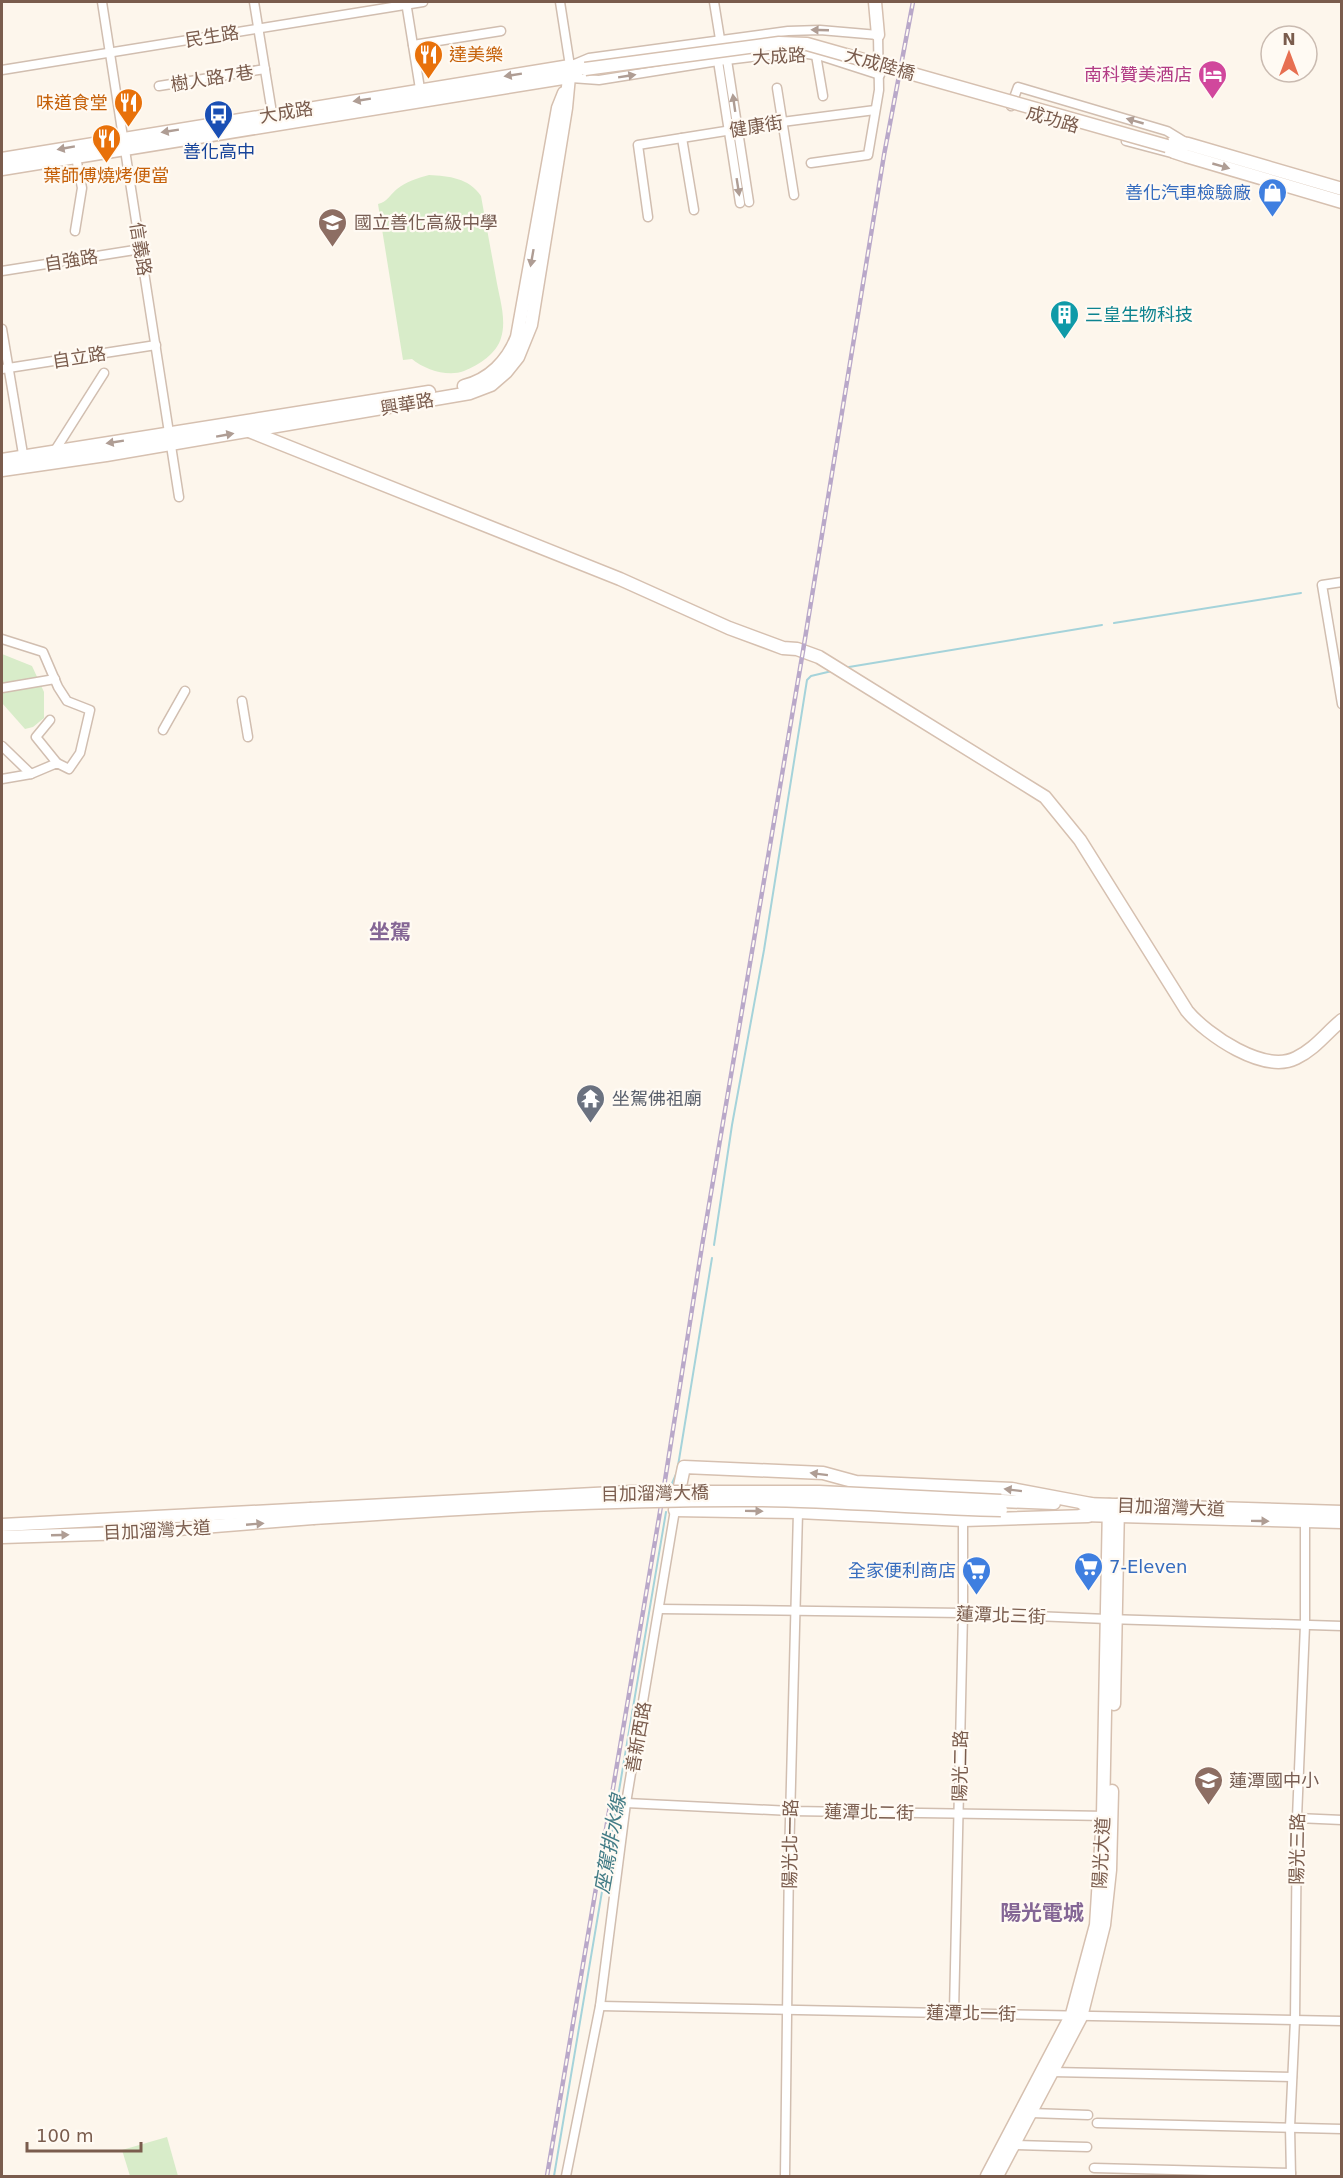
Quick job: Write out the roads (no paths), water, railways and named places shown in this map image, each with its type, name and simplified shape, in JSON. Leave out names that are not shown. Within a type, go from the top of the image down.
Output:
[{"type":"street","name":"信義路","points":[[102,2],[179,497]]},
{"type":"street","points":[[254,2],[273,120]]},
{"type":"street","name":"民生路","points":[[2,70],[423,2]]},
{"type":"street","points":[[560,2],[570,72]]},
{"type":"street","points":[[714,2],[720,39]]},
{"type":"street","points":[[811,163],[868,155],[880,75],[875,2]]},
{"type":"street","points":[[406,3],[421,96]]},
{"type":"street","name":"大成路","points":[[570,72],[589,58],[720,39],[809,30],[878,35]]},
{"type":"street","points":[[413,45],[501,31]]},
{"type":"street","name":"大成陸橋","points":[[585,69],[779,43],[807,44],[1167,146]]},
{"type":"street","name":"大成路","points":[[570,72],[599,80],[788,52],[816,55],[880,75]]},
{"type":"street","points":[[816,55],[823,96]]},
{"type":"street","points":[[723,61],[745,202]]},
{"type":"street","name":"樹人路7巷","points":[[159,86],[265,69]]},
{"type":"street","name":"大成路","points":[[2,159],[125,143],[585,69]]},
{"type":"street","name":"興華路","points":[[2,470],[54,452],[249,431],[470,393],[490,385],[506,372],[518,357],[531,325],[560,151],[570,72]]},
{"type":"street","name":"興華路","points":[[2,460],[24,461],[170,439],[461,387],[478,381],[497,368],[512,351],[517,338],[558,108],[570,72]]},
{"type":"street","name":"成功路","points":[[1341,189],[1187,150],[1011,107],[1018,87],[1167,131],[1187,150],[1341,202]]},
{"type":"street","points":[[777,88],[794,195]]},
{"type":"street","name":"健康街","points":[[648,217],[638,145],[733,129],[875,110]]},
{"type":"street","points":[[682,138],[694,210]]},
{"type":"street","name":"大成路","points":[[2,169],[76,157],[125,143]]},
{"type":"street","name":"成功路","points":[[1167,146],[1174,152],[1187,150]]},
{"type":"street","points":[[75,231],[81,188],[76,157]]},
{"type":"street","name":"自強路","points":[[2,271],[141,249]]},
{"type":"street","points":[[2,329],[5,369],[24,461]]},
{"type":"street","name":"自立路","points":[[5,369],[156,345]]},
{"type":"street","points":[[54,452],[104,373]]},
{"type":"street","points":[[249,431],[620,579],[729,628],[783,648],[797,649],[819,657],[942,731],[1045,796],[1080,840],[1187,1011],[1195,1020],[1221,1039],[1247,1054],[1269,1062],[1289,1061],[1323,1039],[1341,1020]]},
{"type":"street","points":[[1341,582],[1322,585],[1341,704]]},
{"type":"street","points":[[2,639],[43,652],[67,701],[90,710],[80,753],[69,769],[57,763],[36,737],[50,720]]},
{"type":"street","points":[[2,688],[55,679]]},
{"type":"street","points":[[163,730],[185,691]]},
{"type":"street","points":[[242,701],[248,737]]},
{"type":"street","points":[[2,746],[31,774]]},
{"type":"street","points":[[2,779],[31,774],[57,763]]},
{"type":"street","points":[[684,1467],[823,1473],[856,1482],[1012,1489],[1089,1510],[963,1520],[798,1512],[675,1510],[684,1467]]},
{"type":"street","name":"目加溜灣大橋","points":[[311,1514],[580,1502],[703,1500],[1001,1506]]},
{"type":"street","name":"目加溜灣大道","points":[[1001,1506],[1341,1522]]},
{"type":"street","name":"善新西路","points":[[566,2176],[600,2006],[626,1803],[675,1510]]},
{"type":"street","name":"目加溜灣大道","points":[[1113,1511],[1341,1512]]},
{"type":"street","name":"陽光大道","points":[[997,2176],[1052,2072],[1077,2015],[1096,1925],[1107,1816],[1113,1511]]},
{"type":"street","name":"陽光北一路","points":[[785,2176],[798,1512]]},
{"type":"street","name":"目加溜灣大道","points":[[2,1525],[311,1514]]},
{"type":"street","name":"目加溜灣大道","points":[[2,1537],[138,1532],[311,1514]]},
{"type":"street","name":"陽光二路","points":[[954,2012],[963,1520]]},
{"type":"street","name":"陽光三路","points":[[1291,2175],[1290,2127],[1295,2020],[1297,1818],[1305,1625],[1305,1522]]},
{"type":"street","name":"蓮潭北三街","points":[[660,1609],[963,1612],[1341,1626]]},
{"type":"street","name":"蓮潭北二街","points":[[626,1803],[791,1811],[1107,1816]]},
{"type":"street","points":[[1297,1818],[1341,1820]]},
{"type":"street","name":"蓮潭北一街","points":[[600,2006],[1341,2021]]},
{"type":"street","name":"陽光大道","points":[[987,2176],[1077,2015]]},
{"type":"street","points":[[1052,2072],[1292,2077]]},
{"type":"street","points":[[1031,2113],[1088,2115]]},
{"type":"street","points":[[1096,2123],[1341,2129]]},
{"type":"street","points":[[1014,2145],[1087,2147]]},
{"type":"street","points":[[1094,2168],[1291,2175]]},
{"type":"waterway","points":[[1114,623],[1301,593]]},
{"type":"waterway","points":[[849,667],[1102,625]]},
{"type":"waterway","points":[[714,1245],[807,680],[811,676],[832,671]]},
{"type":"waterway","points":[[670,1488],[677,1472],[712,1258]]},
{"type":"waterway","name":"座駕排水線","points":[[554,2176],[666,1512]]},
{"type":"railway","points":[[547,2176],[660,1512],[702,1246],[884,155],[913,2]]},
{"type":"place","name":"達美樂","points":[[428,80]]},
{"type":"place","name":"南科贊美酒店","points":[[1213,100]]},
{"type":"place","name":"味道食堂","points":[[129,128]]},
{"type":"place","name":"善化高中","points":[[219,140]]},
{"type":"place","name":"葉師傅燒烤便當","points":[[106,164]]},
{"type":"place","name":"善化汽車檢驗廠","points":[[1272,218]]},
{"type":"place","name":"國立善化高級中學","points":[[333,248]]},
{"type":"place","name":"三皇生物科技","points":[[1064,340]]},
{"type":"place","name":"坐駕佛祖廟","points":[[591,1124]]},
{"type":"place","name":"7-Eleven","points":[[1088,1592]]},
{"type":"place","name":"全家便利商店","points":[[977,1596]]},
{"type":"place","name":"蓮潭國中小","points":[[1208,1806]]},
{"type":"district","name":"坐駕","points":[[390,932]]},
{"type":"district","name":"陽光電城","points":[[1042,1913]]}]
